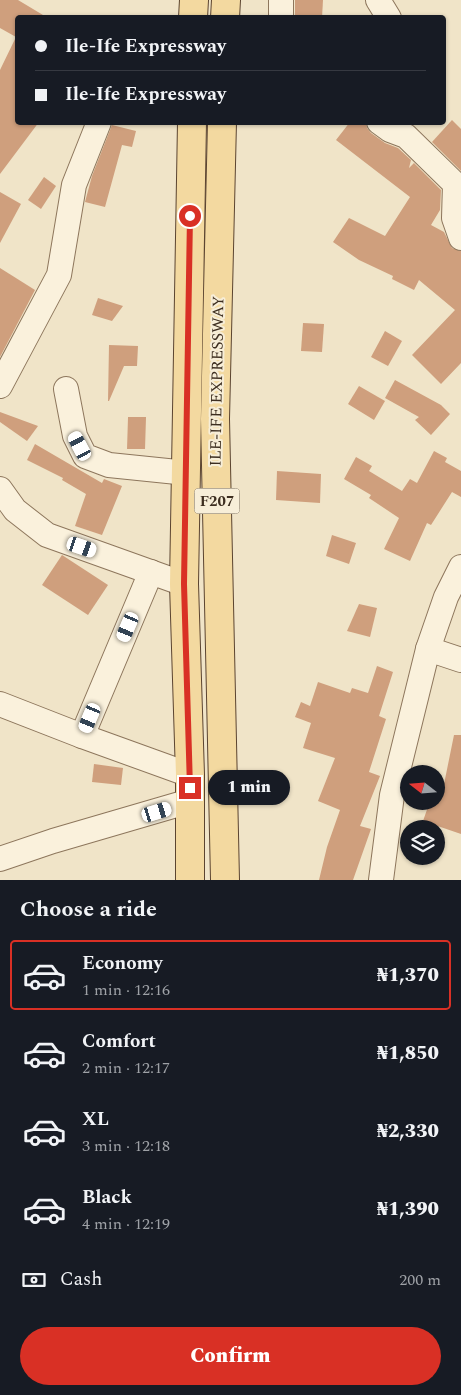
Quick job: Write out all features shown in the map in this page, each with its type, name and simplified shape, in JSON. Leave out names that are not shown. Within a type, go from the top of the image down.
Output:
[{"type":"main road","points":[[193,15],[194,0]]},
{"type":"main road","points":[[225,15],[226,0]]},
{"type":"main road","name":"ILE-IFE EXPRESSWAY","points":[[190,880],[190,774],[184,584],[192,125]]},
{"type":"main road","name":"ILE-IFE EXPRESSWAY","points":[[222,125],[215,419],[225,880]]},
{"type":"street","points":[[281,0],[281,15]]},
{"type":"street","points":[[378,0],[388,15]]},
{"type":"street","points":[[0,386],[59,275],[74,185],[98,125]]},
{"type":"street","points":[[383,125],[390,130],[406,136],[455,184],[454,218],[461,238]]},
{"type":"street","points":[[66,389],[75,436],[85,456],[109,465],[186,473]]},
{"type":"street","points":[[0,489],[15,510],[47,535],[184,584]]},
{"type":"street","points":[[381,880],[392,795],[428,649],[446,597],[461,567]]},
{"type":"street","points":[[82,736],[151,572]]},
{"type":"street","points":[[428,649],[461,660]]},
{"type":"street","points":[[0,704],[82,736],[190,774]]},
{"type":"street","points":[[0,860],[53,841],[190,802]]},
{"type":"building","points":[[0,0],[18,0],[43,15],[15,15],[15,36],[0,28]]},
{"type":"building","points":[[295,0],[323,0],[322,15],[295,15]]},
{"type":"building","points":[[15,39],[15,125],[37,125],[0,174],[0,70]]},
{"type":"building","points":[[452,120],[461,129],[461,171],[432,142]]},
{"type":"building","points":[[112,125],[136,131],[132,147],[122,145],[105,207],[85,202],[92,176]]},
{"type":"building","points":[[348,125],[366,125],[371,133],[385,143],[398,148],[411,160],[409,168],[414,163],[441,190],[440,210],[431,225],[444,232],[452,248],[461,251],[461,363],[441,384],[412,355],[455,310],[419,280],[414,290],[392,279],[393,276],[359,260],[333,242],[349,218],[385,236],[410,197],[336,140]]},
{"type":"building","points":[[44,177],[56,186],[41,209],[28,200]]},
{"type":"building","points":[[0,192],[21,204],[0,243]]},
{"type":"building","points":[[0,268],[35,290],[0,357]]},
{"type":"building","points":[[98,298],[123,306],[112,321],[92,315]]},
{"type":"building","points":[[303,323],[324,324],[322,352],[301,351]]},
{"type":"building","points":[[385,331],[402,341],[388,366],[371,357]]},
{"type":"building","points":[[109,345],[138,346],[137,366],[124,366],[108,401]]},
{"type":"building","points":[[395,380],[441,405],[450,414],[431,435],[415,420],[419,417],[385,398]]},
{"type":"building","points":[[359,386],[385,401],[374,420],[348,404]]},
{"type":"building","points":[[0,412],[38,426],[27,441],[0,422]]},
{"type":"building","points":[[128,417],[146,417],[145,449],[127,449]]},
{"type":"building","points":[[35,444],[102,483],[104,479],[122,486],[102,535],[75,526],[86,494],[62,480],[63,478],[27,460]]},
{"type":"building","points":[[434,451],[447,458],[445,462],[461,471],[461,497],[452,492],[431,525],[427,523],[410,561],[384,549],[399,518],[369,498],[371,495],[344,479],[356,457],[372,466],[369,471],[402,491],[410,479],[417,483]]},
{"type":"building","points":[[277,471],[321,474],[320,503],[276,500]]},
{"type":"building","points":[[332,535],[356,543],[349,564],[326,556]]},
{"type":"building","points":[[62,555],[108,585],[88,615],[42,585]]},
{"type":"building","points":[[359,604],[377,608],[370,637],[347,631]]},
{"type":"building","points":[[377,666],[393,672],[379,716],[386,719],[369,772],[380,776],[360,826],[371,829],[353,880],[319,880],[327,847],[340,810],[318,801],[335,758],[303,748],[311,723],[295,717],[301,702],[310,706],[318,682],[350,693],[352,688],[368,693]]},
{"type":"building","points":[[454,735],[461,735],[461,834],[445,829],[445,820],[423,820],[427,810],[445,810],[445,779]]},
{"type":"building","points":[[94,764],[123,768],[121,785],[92,782]]},
{"type":"route","points":[[190,216],[184,584],[190,788]]}]
